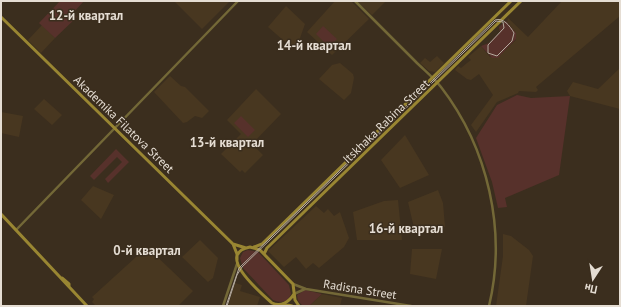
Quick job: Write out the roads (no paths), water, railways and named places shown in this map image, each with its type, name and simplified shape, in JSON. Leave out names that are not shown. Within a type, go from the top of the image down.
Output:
[{"type":"main road","name":"Itskhaka Rabina Street","points":[[254,247],[264,242],[511,1]]},
{"type":"main road","name":"Itskhaka Rabina Street","points":[[264,254],[267,248],[521,1]]},
{"type":"main road","name":"Akademika Filatova Street","points":[[1,16],[234,244],[246,248]]},
{"type":"main road","points":[[1,214],[87,306]]},
{"type":"main road","points":[[234,244],[237,254],[237,264],[244,275],[272,303],[276,305],[283,304],[292,306]]},
{"type":"main road","points":[[237,260],[240,252],[246,248],[254,247],[264,254],[292,284],[299,306]]},
{"type":"main road","points":[[283,304],[294,294]]},
{"type":"street","points":[[16,230],[238,1]]},
{"type":"street","points":[[354,1],[437,83],[456,109],[472,139],[482,165],[495,224],[496,245],[493,283],[489,306]]},
{"type":"street","points":[[223,306],[237,264]]},
{"type":"street","name":"Radisna Street","points":[[292,284],[306,289],[411,306]]},
{"type":"street","name":"Radisna Street","points":[[294,294],[306,289]]},
{"type":"tram line","points":[[226,306],[239,268],[495,20],[501,20],[508,25],[514,33],[512,41],[497,56],[488,53],[488,45],[504,28],[503,22],[496,21],[242,267],[237,275],[227,306]]},
{"type":"district","name":"12-й квартал","points":[[86,15]]},
{"type":"district","name":"14-й квартал","points":[[314,45]]},
{"type":"district","name":"13-й квартал","points":[[227,142]]},
{"type":"district","name":"16-й квартал","points":[[406,228]]},
{"type":"district","name":"0-й квартал","points":[[147,250]]}]
